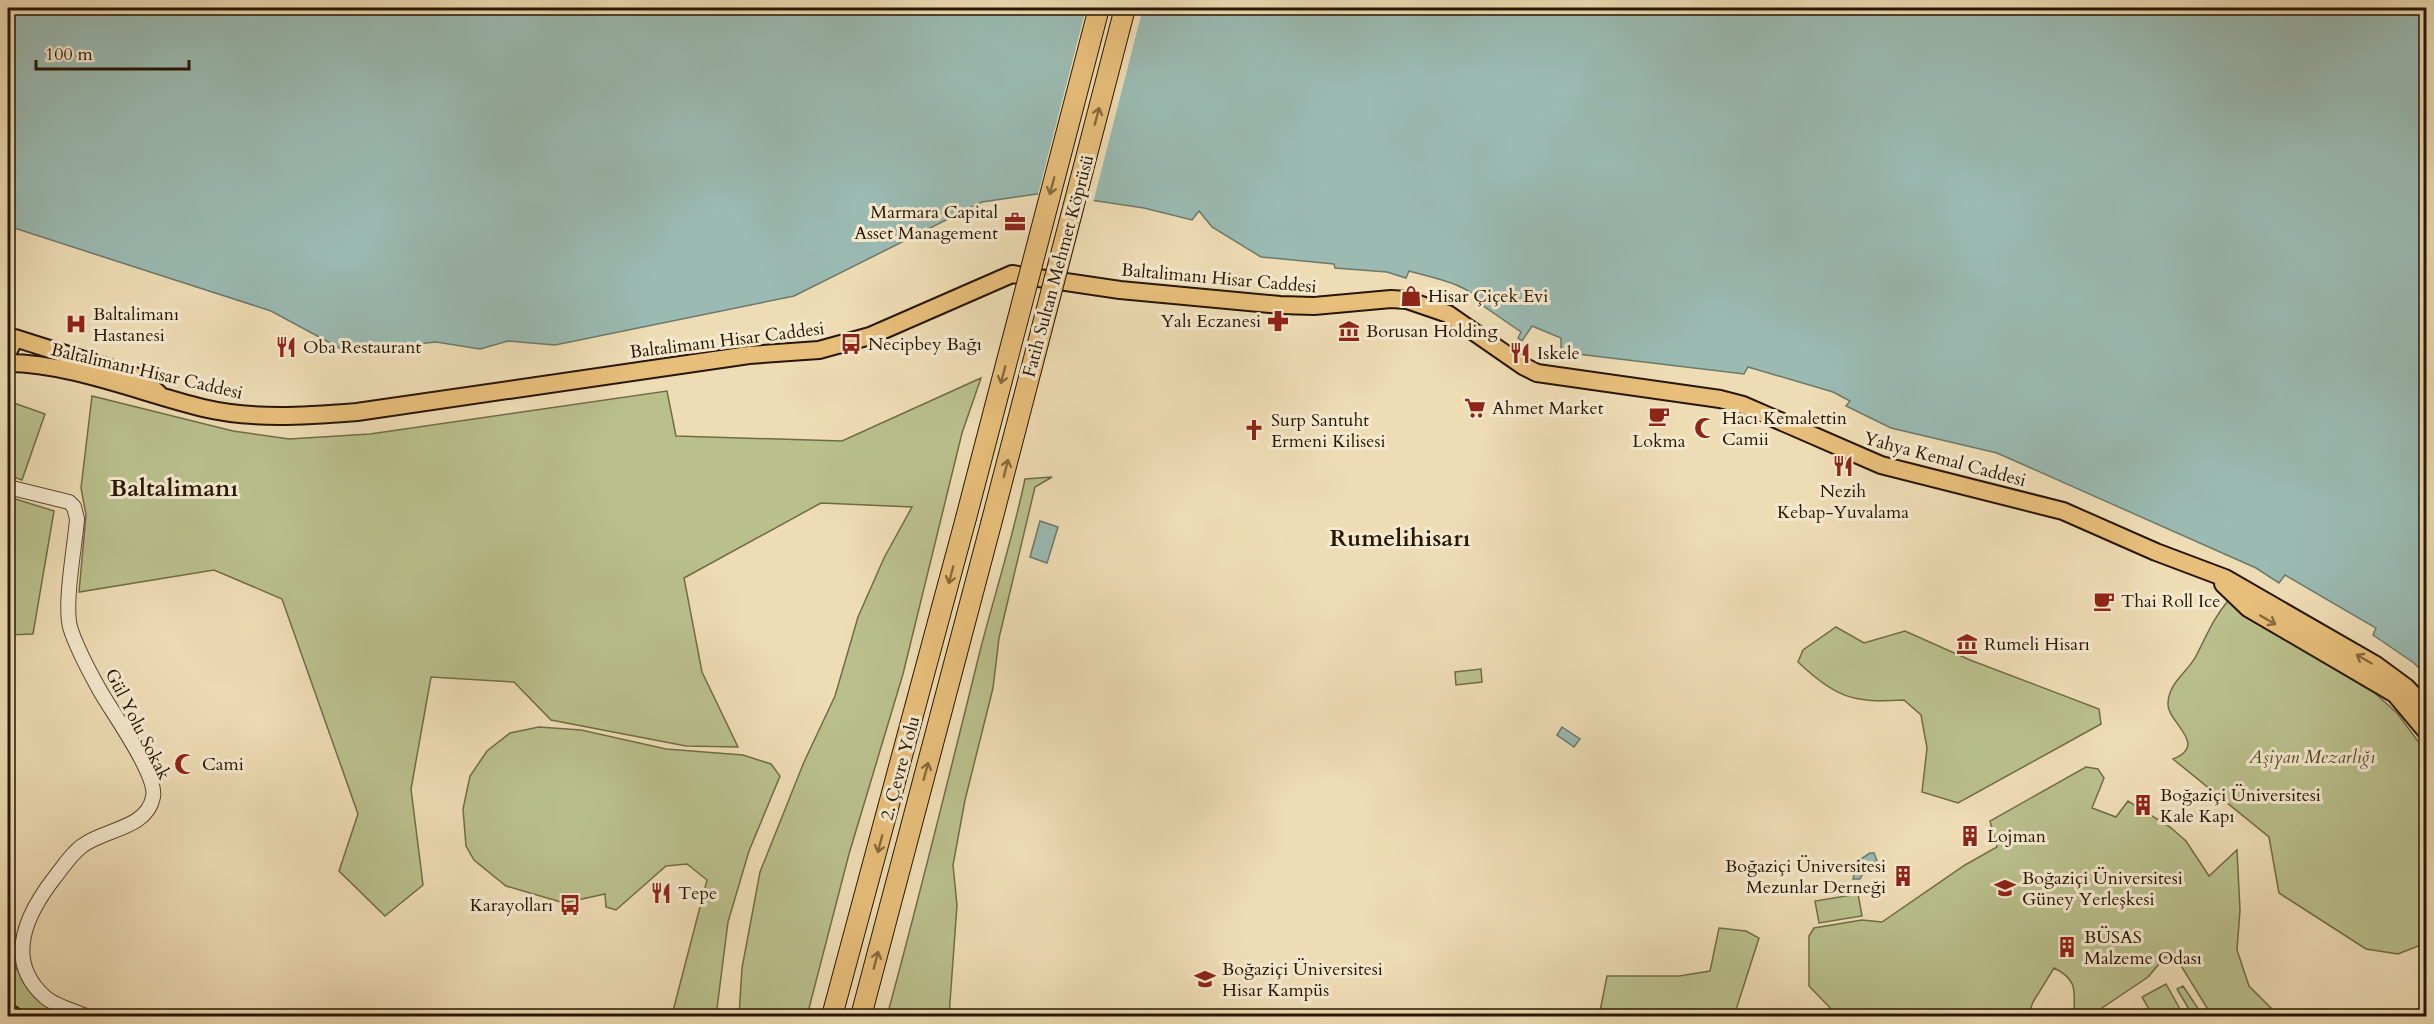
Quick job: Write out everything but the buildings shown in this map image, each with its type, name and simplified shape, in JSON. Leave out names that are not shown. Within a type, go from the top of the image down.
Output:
[{"type":"highway","name":"Fatih Sultan Mehmet Köprüsü","points":[[966,518],[1099,8]]},
{"type":"highway","name":"Fatih Sultan Mehmet Köprüsü","points":[[991,524],[1125,8]]},
{"type":"highway","name":"2. Çevre Yolu","points":[[832,1017],[966,518]]},
{"type":"highway","name":"2. Çevre Yolu","points":[[861,1017],[991,524]]},
{"type":"main road","name":"Baltalimanı Hisar Caddesi","points":[[9,359],[241,414],[312,416],[357,412],[749,355],[819,350],[870,336],[1012,274],[1120,290],[1280,305],[1314,306],[1391,299],[1407,300],[1448,314],[1473,331]]},
{"type":"main road","name":"Yahya Kemal Caddesi","points":[[1473,331],[1537,373],[1597,384],[1720,399],[1743,405],[1881,465],[2063,511],[2205,572],[2225,578],[2376,665],[2406,687],[2427,708]]},
{"type":"main road","points":[[8,380],[9,359],[15,338],[141,378],[162,397]]},
{"type":"main road","name":"Yahya Kemal Caddesi","points":[[2205,572],[2225,585],[2248,609],[2396,694],[2427,731]]},
{"type":"main road","points":[[8,1012],[14,1017]]},
{"type":"street","name":"Gül Yolu Sokak","points":[[8,487],[69,502],[74,507],[77,519],[69,602],[70,627],[98,688],[129,738],[152,782],[154,795],[151,807],[141,819],[82,846],[63,866],[35,903],[23,936],[22,961],[30,980],[46,999],[86,1017]]},
{"type":"green space","points":[[981,378],[962,433],[903,674],[849,854],[807,1016],[739,1016],[742,968],[760,872],[804,762],[835,696],[858,617],[884,558],[912,507],[821,503],[684,578],[702,672],[738,747],[686,746],[551,720],[514,682],[431,677],[411,789],[423,885],[385,916],[339,871],[358,814],[282,599],[214,570],[79,592],[86,515],[81,488],[92,396],[233,431],[289,439],[370,434],[667,391],[676,436],[842,441]]},
{"type":"green space","points":[[11,402],[45,414],[22,480],[8,475],[8,411]]},
{"type":"green space","points":[[1052,477],[1035,487],[999,638],[993,688],[965,800],[953,865],[957,905],[949,1016],[887,1016],[1025,479]]},
{"type":"green space","points":[[9,497],[54,511],[33,634],[8,635]]},
{"type":"green space","name":"Aşiyan Mezarlığı","points":[[2228,601],[2245,615],[2366,685],[2397,713],[2426,752],[2426,943],[2398,954],[2366,949],[2279,893],[2269,837],[2173,759],[2188,747],[2184,732],[2169,710],[2169,696],[2175,683],[2196,656],[2214,620]]},
{"type":"green space","points":[[1836,627],[1864,643],[1905,631],[1970,660],[2099,709],[2101,724],[1958,803],[1922,792],[1927,748],[1921,715],[1904,700],[1871,700],[1846,696],[1823,684],[1798,662],[1803,650]]},
{"type":"green space","points":[[1481,669],[1482,682],[1456,685],[1455,672]]},
{"type":"green space","points":[[539,727],[581,730],[666,749],[743,755],[771,764],[780,776],[749,851],[728,922],[716,1016],[674,1016],[673,1011],[707,880],[687,864],[666,866],[616,910],[606,907],[605,894],[564,903],[506,886],[474,860],[466,846],[463,809],[470,776],[487,751],[510,733]]},
{"type":"green space","name":"Boğaziçi Üniversitesi Güney Yerleşkesi","points":[[2086,767],[2098,769],[2104,778],[2092,808],[2116,817],[2128,801],[2170,827],[2186,841],[2209,876],[2237,850],[2240,910],[2237,950],[2249,986],[2279,1016],[2212,1016],[2180,964],[2165,957],[2148,977],[2090,1016],[2074,1016],[2074,993],[2071,982],[2068,977],[2054,968],[2033,1002],[2028,1016],[1838,1016],[1809,986],[1809,936],[1814,928],[1862,920],[1882,922],[1965,865],[1997,847],[1990,821]]},
{"type":"green space","points":[[1858,894],[1862,916],[1819,923],[1815,901]]},
{"type":"green space","points":[[1719,928],[1746,931],[1759,938],[1734,1016],[1599,1016],[1607,976],[1679,976],[1710,971]]},
{"type":"green space","points":[[8,957],[41,1002],[74,1016],[26,1016],[8,1000]]},
{"type":"green space","points":[[2166,984],[2184,1016],[2153,1016],[2142,997]]},
{"type":"green space","points":[[2183,986],[2203,1016],[2193,1016],[2177,989]]},
{"type":"water","points":[[8,8],[2426,8],[2426,675],[2414,663],[2373,635],[2376,628],[2285,575],[2279,583],[2256,568],[1997,453],[1891,428],[1846,406],[1850,401],[1833,392],[1748,367],[1744,374],[1561,352],[1561,338],[1532,326],[1522,341],[1518,338],[1521,332],[1459,286],[1409,271],[1406,278],[1387,272],[1335,268],[1334,264],[1261,257],[1212,227],[1199,211],[1192,220],[1144,208],[1044,193],[982,202],[794,296],[555,345],[508,341],[480,349],[436,342],[345,351],[271,311],[14,228],[8,180]]},
{"type":"water","points":[[1040,521],[1058,527],[1047,563],[1030,557]]},
{"type":"water","points":[[1562,727],[1580,739],[1574,747],[1557,735]]},
{"type":"water","points":[[1870,853],[1874,853],[1877,861],[1866,867],[1860,879],[1853,879],[1854,875],[1849,869],[1850,866]]},
{"type":"pier","points":[[1086,8],[1143,8],[1093,203],[1044,196],[1037,198]]},
{"type":"place","name":"Marmara Capital Asset Management","points":[[1015,222]]},
{"type":"place","name":"Hisar Çiçek Evi","points":[[1411,296]]},
{"type":"place","name":"Yalı Eczanesi","points":[[1278,321]]},
{"type":"place","name":"Baltalimanı Hastanesi","points":[[76,324]]},
{"type":"place","name":"Borusan Holding","points":[[1349,331]]},
{"type":"place","name":"Necipbey Bağı","points":[[851,344]]},
{"type":"place","name":"Oba Restaurant","points":[[286,347]]},
{"type":"place","name":"Iskele","points":[[1520,353]]},
{"type":"place","name":"Ahmet Market","points":[[1475,408]]},
{"type":"place","name":"Lokma","points":[[1659,416]]},
{"type":"place","name":"Hacı Kemalettin Camii","points":[[1705,428]]},
{"type":"place","name":"Surp Santuht Ermeni Kilisesi","points":[[1254,430]]},
{"type":"place","name":"Nezih Kebap-Yuvalama","points":[[1843,466]]},
{"type":"place","name":"Thai Roll Ice","points":[[2104,601]]},
{"type":"place","name":"Rumeli Hisarı","points":[[1967,644]]},
{"type":"place","name":"Cami","points":[[185,764]]},
{"type":"place","name":"Boğaziçi Üniversitesi Kale Kapı","points":[[2143,805]]},
{"type":"place","name":"Lojman","points":[[1970,836]]},
{"type":"place","name":"Boğaziçi Üniversitesi Mezunlar Derneği","points":[[1903,876]]},
{"type":"place","name":"Boğaziçi Üniversitesi Güney Yerleşkesi","points":[[2005,888]]},
{"type":"place","name":"Tepe","points":[[661,893]]},
{"type":"place","name":"Karayolları","points":[[570,905]]},
{"type":"place","name":"BÜSAS Malzeme Odası","points":[[2067,947]]},
{"type":"place","name":"Boğaziçi Üniversitesi Hisar Kampüs","points":[[1205,979]]},
{"type":"district","name":"Baltalimanı","points":[[174,488]]},
{"type":"district","name":"Rumelihisarı","points":[[1400,538]]}]
